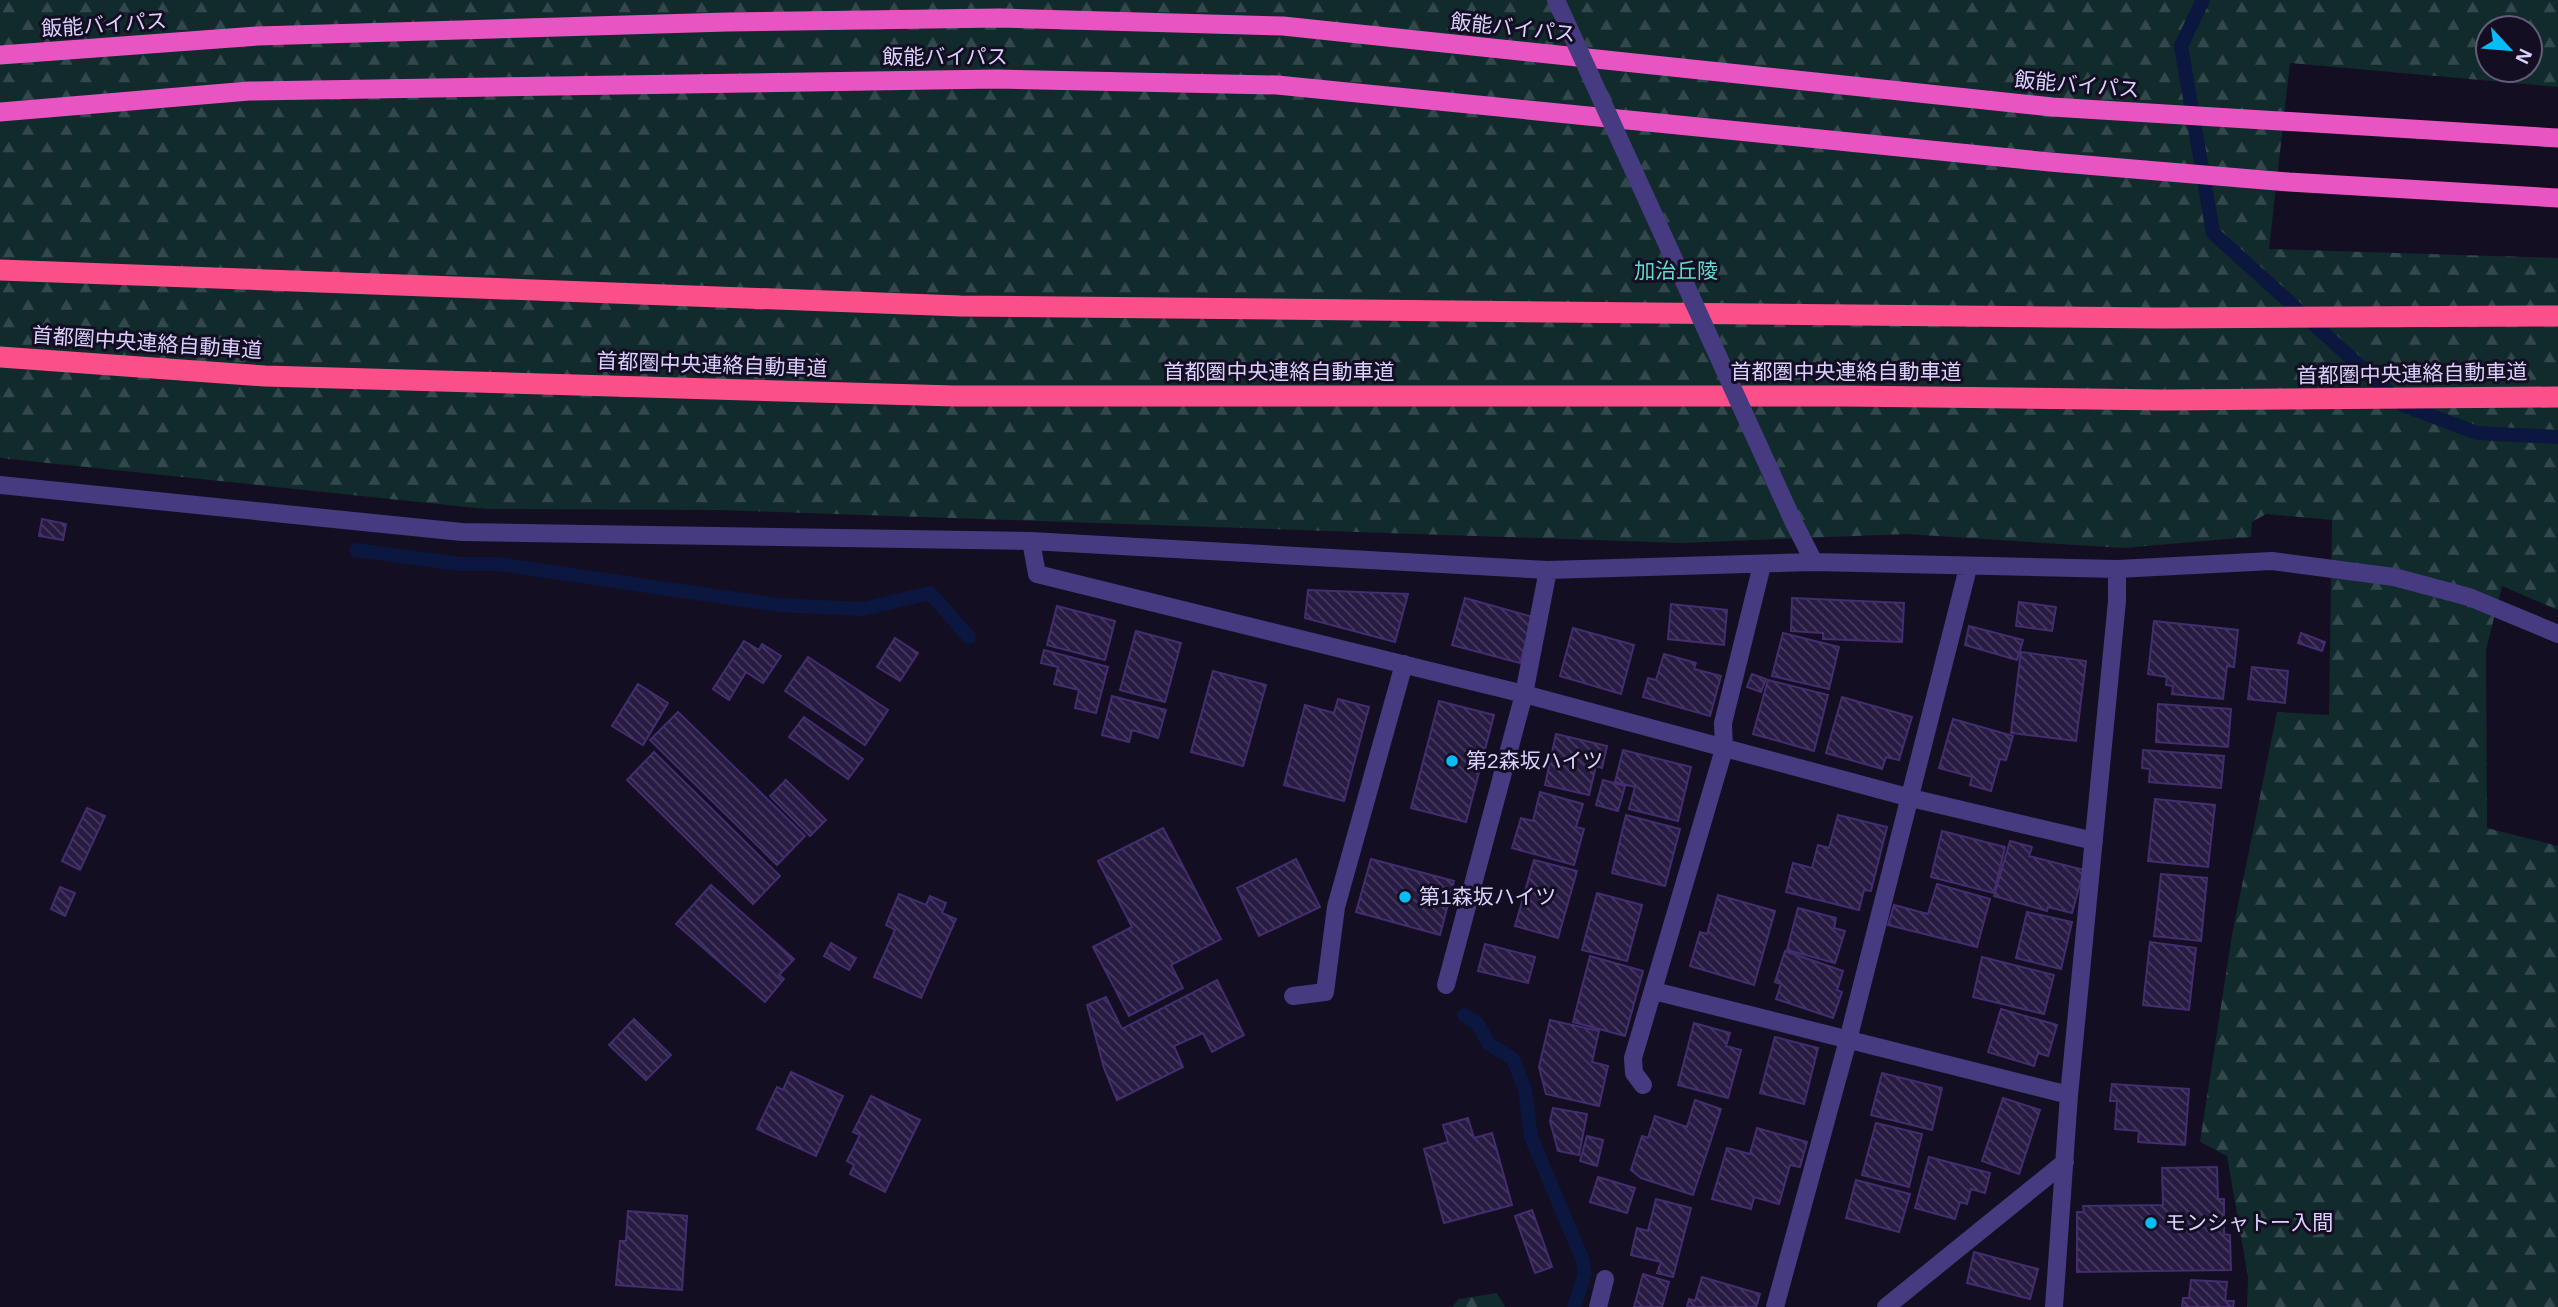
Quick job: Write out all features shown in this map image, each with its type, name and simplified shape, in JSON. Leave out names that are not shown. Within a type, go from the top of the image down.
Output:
[{"type":"highway","name":"飯能バイパス","points":[[0,55],[258,36],[999,18],[1283,26],[2052,107],[2558,138]]},
{"type":"highway","name":"飯能バイパス","points":[[0,112],[263,91],[982,79],[1264,85],[2050,162],[2289,182],[2558,198]]},
{"type":"highway","points":[[0,270],[960,306],[2162,318],[2558,316]]},
{"type":"highway","name":"首都圏中央連絡自動車道","points":[[0,357],[265,376],[954,396],[1845,396],[2164,400],[2558,397]]},
{"type":"street","points":[[1556,0],[1814,562]]},
{"type":"street","points":[[0,485],[462,531],[1031,541],[1548,570],[1814,562],[1968,568],[2118,569],[2272,561],[2394,577],[2469,597],[2558,634]]},
{"type":"street","points":[[1031,541],[1037,574],[1524,694],[1910,798],[2094,841]]},
{"type":"street","points":[[1643,1085],[1634,1073],[1633,1058],[1724,749],[1723,723],[1762,565]]},
{"type":"street","points":[[1775,1307],[1848,1040],[1968,568]]},
{"type":"street","points":[[2054,1307],[2069,1095],[2118,569]]},
{"type":"street","points":[[1446,985],[1524,694],[1548,570]]},
{"type":"street","points":[[1293,996],[1325,992],[1336,906],[1404,664]]},
{"type":"street","points":[[1654,991],[2069,1095]]},
{"type":"street","points":[[1886,1307],[2065,1161]]},
{"type":"street","points":[[1598,1307],[1605,1279]]},
{"type":"green space","name":"加治丘陵","points":[[0,0],[2558,0],[2558,87],[2524,84],[2544,84],[2544,14],[2474,14],[2474,79],[2290,63],[2269,249],[2558,258],[2558,610],[2502,586],[2486,650],[2487,828],[2558,846],[2558,1307],[2247,1307],[2248,1277],[2227,1156],[2200,1142],[2232,935],[2277,712],[2329,715],[2332,520],[2266,514],[2252,522],[2251,537],[2123,548],[1906,534],[1681,543],[720,510],[486,509],[0,458]]},
{"type":"green space","points":[[1497,1293],[1505,1307],[1452,1307],[1459,1299]]},
{"type":"building","points":[[42,519],[66,524],[63,540],[39,536]]},
{"type":"building","points":[[1308,590],[1408,594],[1395,642],[1305,618]]},
{"type":"building","points":[[1465,598],[1533,617],[1520,663],[1452,645]]},
{"type":"building","points":[[1792,598],[1904,603],[1902,642],[1823,639],[1823,633],[1791,631]]},
{"type":"building","points":[[2019,602],[2056,607],[2052,631],[2016,626]]},
{"type":"building","points":[[1671,604],[1727,610],[1724,645],[1668,639]]},
{"type":"building","points":[[1057,606],[1115,621],[1105,660],[1047,645]]},
{"type":"building","points":[[2154,621],[2238,630],[2234,667],[2227,666],[2223,699],[2172,694],[2173,686],[2166,685],[2167,677],[2148,674]]},
{"type":"building","points":[[1969,626],[2023,640],[2017,660],[1965,645]]},
{"type":"building","points":[[1573,628],[1634,645],[1621,694],[1560,676]]},
{"type":"building","points":[[1136,631],[1181,643],[1165,702],[1120,690]]},
{"type":"building","points":[[1783,633],[1839,647],[1829,689],[1772,676]]},
{"type":"building","points":[[2301,633],[2325,642],[2322,651],[2298,643]]},
{"type":"building","points":[[895,638],[918,653],[900,681],[877,667]]},
{"type":"building","points":[[744,641],[759,650],[762,644],[781,656],[763,683],[746,672],[729,700],[713,689]]},
{"type":"building","points":[[1044,650],[1108,667],[1096,713],[1075,708],[1079,690],[1054,684],[1058,667],[1041,663]]},
{"type":"building","points":[[2021,652],[2086,661],[2076,741],[2011,733]]},
{"type":"building","points":[[1664,654],[1696,663],[1694,669],[1721,676],[1710,716],[1643,697],[1648,678],[1656,680]]},
{"type":"building","points":[[808,657],[888,710],[865,745],[785,691]]},
{"type":"building","points":[[2252,667],[2288,671],[2285,703],[2248,699]]},
{"type":"building","points":[[1213,671],[1266,685],[1243,766],[1191,752]]},
{"type":"building","points":[[1752,674],[1766,679],[1761,692],[1747,687]]},
{"type":"building","points":[[1768,680],[1828,695],[1814,751],[1753,734]]},
{"type":"building","points":[[638,684],[668,703],[643,745],[612,726]]},
{"type":"building","points":[[1112,696],[1166,710],[1158,738],[1132,730],[1129,742],[1102,735]]},
{"type":"building","points":[[1842,697],[1912,717],[1899,760],[1886,757],[1882,769],[1826,753]]},
{"type":"building","points":[[1338,699],[1369,707],[1344,801],[1284,785],[1305,705],[1334,713]]},
{"type":"building","name":"第2森坂ハイツ","points":[[1439,701],[1494,715],[1466,822],[1411,808]]},
{"type":"building","points":[[2158,704],[2231,709],[2228,747],[2156,742]]},
{"type":"building","points":[[678,712],[805,836],[777,865],[650,740]]},
{"type":"building","points":[[804,717],[863,759],[848,779],[789,737]]},
{"type":"building","points":[[1953,719],[2013,736],[2006,760],[2000,759],[1991,791],[1970,785],[1972,777],[1939,768]]},
{"type":"building","points":[[1556,734],[1607,746],[1602,768],[1596,766],[1589,795],[1545,785]]},
{"type":"building","points":[[1623,750],[1691,767],[1678,821],[1629,809],[1635,787],[1615,782]]},
{"type":"building","points":[[2143,750],[2224,756],[2221,788],[2149,782],[2150,769],[2142,768]]},
{"type":"building","points":[[654,752],[780,876],[753,904],[627,780]]},
{"type":"building","points":[[786,780],[826,820],[810,836],[770,796]]},
{"type":"building","points":[[1603,780],[1625,786],[1618,811],[1596,805]]},
{"type":"building","points":[[1540,792],[1583,804],[1576,827],[1584,829],[1574,865],[1512,848],[1521,818],[1533,821]]},
{"type":"building","points":[[2155,799],[2215,805],[2208,867],[2148,861]]},
{"type":"building","points":[[87,808],[105,816],[80,870],[62,861]]},
{"type":"building","points":[[1626,815],[1680,829],[1665,886],[1612,873]]},
{"type":"building","points":[[1838,815],[1887,827],[1871,891],[1864,890],[1859,910],[1786,892],[1793,863],[1812,868],[1818,845],[1829,848]]},
{"type":"building","points":[[1163,828],[1221,939],[1171,965],[1183,988],[1129,1016],[1093,947],[1132,927],[1098,861]]},
{"type":"building","points":[[1942,831],[2005,847],[1994,893],[1931,877]]},
{"type":"building","points":[[2010,841],[2032,847],[2029,856],[2084,870],[2072,913],[2048,907],[2047,911],[1994,896]]},
{"type":"building","points":[[1296,859],[1320,907],[1259,936],[1237,888]]},
{"type":"building","name":"第1森坂ハイツ","points":[[1371,859],[1454,881],[1440,935],[1356,912]]},
{"type":"building","points":[[1534,860],[1577,871],[1558,938],[1515,926]]},
{"type":"building","points":[[2161,874],[2207,878],[2201,941],[2154,936]]},
{"type":"building","points":[[1937,884],[1990,899],[1977,947],[1888,925],[1894,905],[1928,914]]},
{"type":"building","points":[[711,885],[794,959],[779,975],[784,979],[765,1002],[676,924]]},
{"type":"building","points":[[60,887],[75,893],[65,916],[51,909]]},
{"type":"building","points":[[1597,893],[1642,905],[1627,961],[1582,950]]},
{"type":"building","points":[[899,894],[926,905],[930,896],[946,903],[942,913],[956,919],[921,998],[874,977],[895,930],[886,925]]},
{"type":"building","points":[[1718,895],[1775,911],[1754,985],[1690,966],[1700,932],[1707,934]]},
{"type":"building","points":[[1798,908],[1836,918],[1834,928],[1845,931],[1835,963],[1787,950]]},
{"type":"building","points":[[2027,912],[2072,922],[2061,969],[2016,958]]},
{"type":"building","points":[[2150,942],[2196,948],[2189,1010],[2143,1005]]},
{"type":"building","points":[[831,943],[856,958],[849,970],[824,956]]},
{"type":"building","points":[[1485,944],[1535,957],[1528,983],[1478,971]]},
{"type":"building","points":[[1785,951],[1843,971],[1837,990],[1842,992],[1833,1018],[1776,999],[1781,984],[1775,982]]},
{"type":"building","points":[[1590,956],[1643,971],[1625,1036],[1573,1022]]},
{"type":"building","points":[[1982,957],[2054,975],[2044,1014],[1973,997]]},
{"type":"building","points":[[1217,980],[1244,1035],[1212,1052],[1203,1033],[1174,1046],[1183,1067],[1117,1100],[1104,1068],[1087,1005],[1106,997],[1122,1029]]},
{"type":"building","points":[[2001,1009],[2057,1025],[2048,1056],[2038,1053],[2034,1066],[1988,1052]]},
{"type":"building","points":[[634,1019],[671,1055],[646,1080],[609,1045]]},
{"type":"building","points":[[1550,1020],[1599,1031],[1592,1062],[1608,1066],[1599,1106],[1546,1094],[1539,1067]]},
{"type":"building","points":[[1694,1023],[1730,1033],[1726,1046],[1741,1050],[1728,1098],[1678,1085]]},
{"type":"building","points":[[1775,1037],[1818,1048],[1804,1104],[1760,1093]]},
{"type":"building","points":[[791,1072],[843,1096],[816,1156],[757,1129],[777,1087],[783,1090]]},
{"type":"building","points":[[1882,1073],[1942,1088],[1932,1130],[1871,1115]]},
{"type":"building","points":[[2112,1084],[2189,1089],[2185,1145],[2138,1142],[2139,1131],[2115,1129],[2117,1101],[2110,1101]]},
{"type":"building","points":[[871,1096],[920,1120],[885,1192],[850,1174],[854,1165],[847,1161],[860,1135],[853,1132]]},
{"type":"building","points":[[2003,1098],[2040,1110],[2019,1174],[1982,1161]]},
{"type":"building","points":[[1695,1100],[1721,1109],[1693,1195],[1641,1178],[1631,1170],[1642,1136],[1648,1138],[1655,1116],[1687,1127]]},
{"type":"building","points":[[1553,1108],[1587,1114],[1579,1155],[1558,1151],[1550,1121]]},
{"type":"building","points":[[1468,1118],[1474,1138],[1492,1133],[1512,1205],[1444,1223],[1424,1149],[1448,1142],[1443,1125]]},
{"type":"building","points":[[1876,1123],[1922,1134],[1909,1187],[1862,1175]]},
{"type":"building","points":[[1757,1128],[1807,1142],[1800,1167],[1790,1165],[1779,1204],[1754,1197],[1751,1209],[1712,1199],[1727,1148],[1750,1154]]},
{"type":"building","points":[[1587,1136],[1603,1140],[1597,1166],[1580,1161]]},
{"type":"building","points":[[1929,1157],[1990,1173],[1985,1193],[1971,1189],[1967,1204],[1960,1202],[1955,1219],[1915,1208]]},
{"type":"building","name":"モンシャトー入間","points":[[2217,1167],[2218,1199],[2224,1199],[2224,1234],[2230,1235],[2231,1270],[2077,1272],[2077,1212],[2084,1212],[2083,1206],[2163,1205],[2162,1168]]},
{"type":"building","points":[[1598,1177],[1635,1188],[1627,1213],[1590,1202]]},
{"type":"building","points":[[1856,1180],[1910,1194],[1899,1232],[1846,1218]]},
{"type":"building","points":[[1656,1199],[1691,1208],[1673,1277],[1657,1273],[1661,1262],[1631,1255],[1637,1228],[1648,1231]]},
{"type":"building","points":[[1532,1210],[1552,1267],[1535,1273],[1515,1216]]},
{"type":"building","points":[[628,1211],[687,1216],[682,1290],[616,1285],[620,1241],[626,1241]]},
{"type":"building","points":[[1974,1252],[2038,1269],[2030,1299],[1967,1283]]},
{"type":"building","points":[[1643,1274],[1669,1282],[1662,1307],[1634,1307]]},
{"type":"building","points":[[1702,1277],[1760,1294],[1756,1307],[1687,1307],[1689,1299],[1695,1301]]},
{"type":"building","points":[[2191,1280],[2227,1282],[2225,1301],[2234,1301],[2233,1307],[2182,1307],[2183,1298],[2189,1298]]},
{"type":"waterway","points":[[2203,0],[2181,46],[2213,233],[2403,405],[2477,433],[2558,437]]},
{"type":"waterway","points":[[356,550],[460,564],[498,564],[778,605],[863,609],[930,593],[969,637]]},
{"type":"waterway","points":[[1464,1015],[1477,1023],[1489,1044],[1513,1059],[1525,1090],[1531,1137],[1582,1258],[1585,1274],[1574,1307]]},
{"type":"place","name":"第2森坂ハイツ","points":[[1452,761]]},
{"type":"place","name":"第1森坂ハイツ","points":[[1405,897]]},
{"type":"place","name":"モンシャトー入間","points":[[2151,1223]]}]
